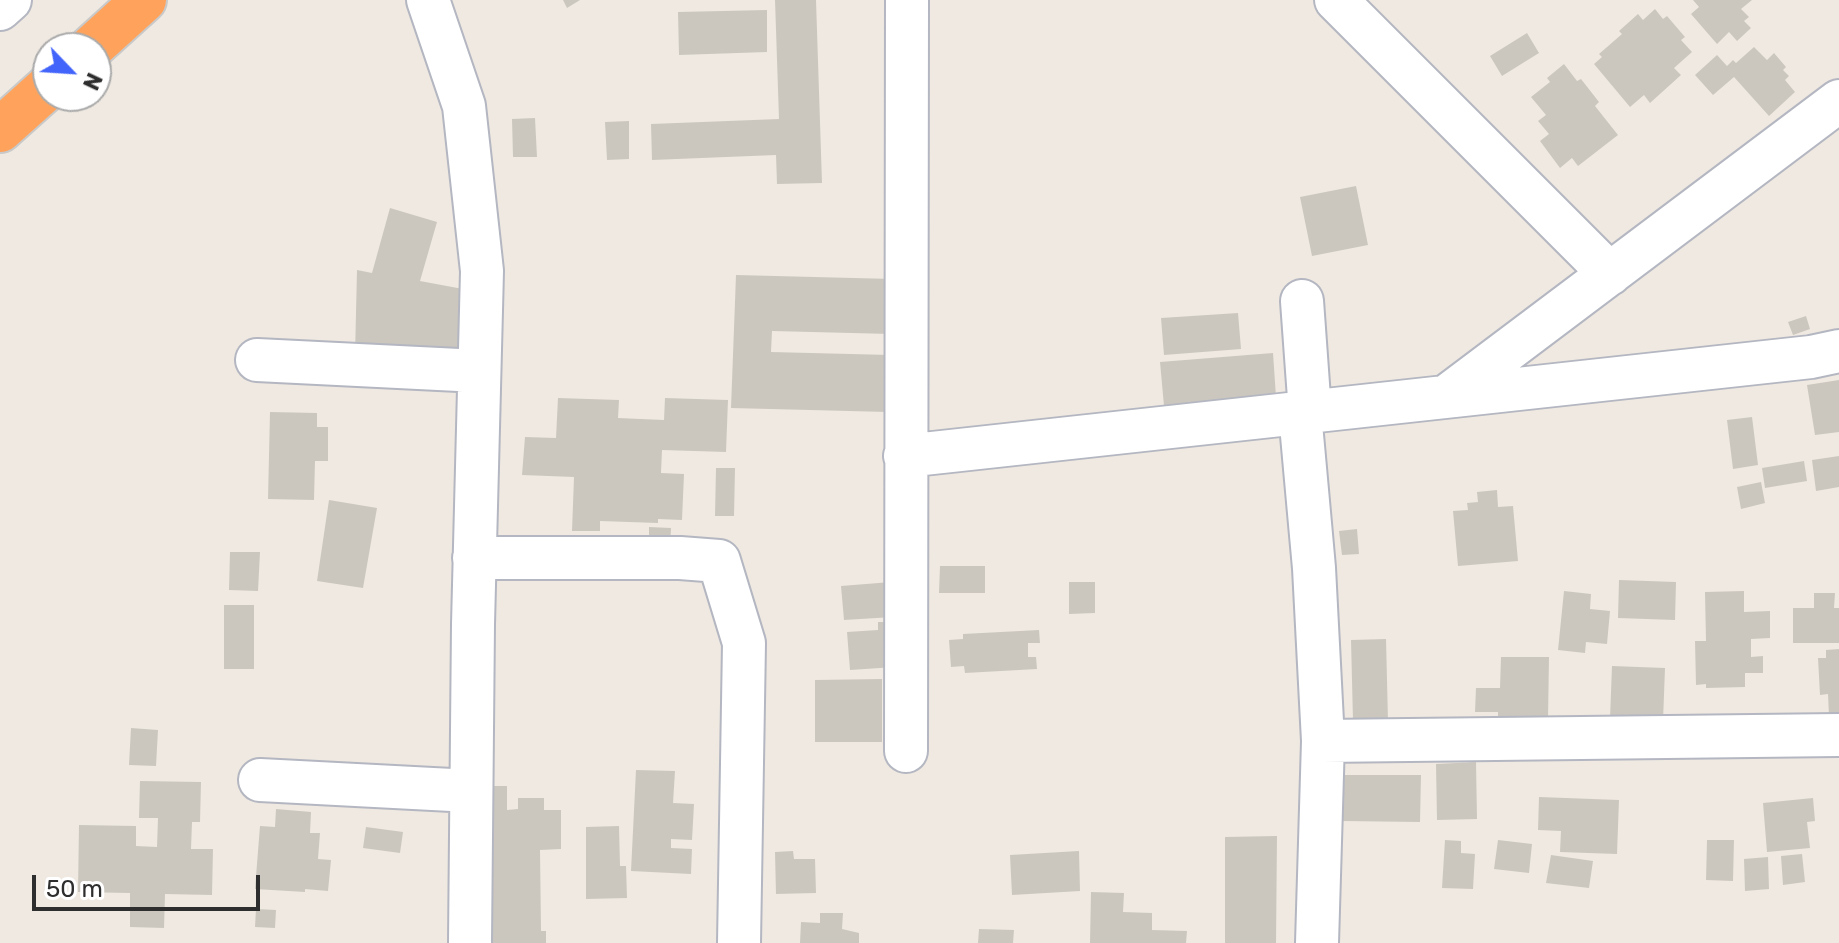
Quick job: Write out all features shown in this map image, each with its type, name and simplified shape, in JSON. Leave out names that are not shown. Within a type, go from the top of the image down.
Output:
[{"type":"highway","points":[[109,32],[144,0]]},
{"type":"highway","points":[[0,130],[32,101]]},
{"type":"street","points":[[0,9],[10,0]]},
{"type":"street","points":[[428,0],[464,106],[482,271],[474,558],[470,943]]},
{"type":"street","points":[[906,751],[907,0]]},
{"type":"street","points":[[1336,0],[1610,274]]},
{"type":"street","points":[[1446,397],[1839,101]]},
{"type":"street","points":[[1302,301],[1323,741],[1317,943]]},
{"type":"street","points":[[905,456],[1811,357],[1839,351]]},
{"type":"street","points":[[257,360],[479,371]]},
{"type":"street","points":[[474,558],[680,558],[719,561],[744,643],[739,943]]},
{"type":"street","points":[[1323,741],[1839,735]]},
{"type":"street","points":[[260,780],[471,791]]},
{"type":"building","points":[[563,0],[580,0],[567,8]]},
{"type":"building","points":[[775,0],[816,0],[822,183],[777,184],[776,155],[652,160],[651,124],[779,119]]},
{"type":"building","points":[[1693,0],[1752,0],[1741,9],[1749,17],[1744,21],[1751,28],[1737,41],[1729,32],[1717,44],[1691,14],[1699,7]]},
{"type":"building","points":[[1655,9],[1663,19],[1667,16],[1685,37],[1681,40],[1692,52],[1674,68],[1681,75],[1650,103],[1644,95],[1630,107],[1594,64],[1602,57],[1599,54],[1622,34],[1619,31],[1638,14],[1643,20]]},
{"type":"building","points":[[767,10],[767,52],[679,55],[678,12]]},
{"type":"building","points":[[1527,33],[1539,53],[1502,76],[1490,56]]},
{"type":"building","points":[[1754,47],[1767,60],[1774,53],[1786,67],[1783,70],[1789,76],[1785,80],[1795,92],[1769,116],[1734,77],[1713,95],[1695,75],[1717,55],[1727,66],[1733,60],[1736,63]]},
{"type":"building","points":[[1564,64],[1599,102],[1595,106],[1618,135],[1578,166],[1572,158],[1560,168],[1540,141],[1549,134],[1538,121],[1546,115],[1531,97],[1550,82],[1547,78]]},
{"type":"building","points":[[535,118],[537,157],[513,157],[512,119]]},
{"type":"building","points":[[629,121],[629,159],[607,160],[605,122]]},
{"type":"building","points":[[1356,186],[1368,245],[1312,256],[1300,197]]},
{"type":"building","points":[[390,208],[437,222],[420,281],[463,289],[462,357],[355,356],[357,270],[372,273]]},
{"type":"building","points":[[736,275],[893,279],[891,334],[772,331],[771,352],[890,355],[888,412],[731,408]]},
{"type":"building","points":[[1238,313],[1241,349],[1164,355],[1161,318]]},
{"type":"building","points":[[1806,316],[1810,329],[1793,335],[1788,322]]},
{"type":"building","points":[[1273,353],[1276,397],[1164,406],[1160,362]]},
{"type":"building","points":[[1839,380],[1839,432],[1815,435],[1807,385]]},
{"type":"building","points":[[558,398],[619,400],[618,418],[664,420],[665,398],[728,400],[726,452],[662,450],[661,473],[684,474],[682,520],[658,519],[658,523],[600,521],[600,531],[572,531],[574,477],[522,475],[525,437],[556,438]]},
{"type":"building","points":[[270,412],[317,413],[317,427],[328,427],[328,461],[315,461],[314,500],[268,499]]},
{"type":"building","points":[[1752,417],[1758,465],[1733,469],[1727,420]]},
{"type":"building","points":[[1839,456],[1839,487],[1816,491],[1812,460]]},
{"type":"building","points":[[1804,461],[1807,481],[1765,488],[1762,468]]},
{"type":"building","points":[[716,468],[735,468],[734,516],[715,516]]},
{"type":"building","points":[[1761,482],[1765,503],[1741,509],[1737,487]]},
{"type":"building","points":[[1497,490],[1498,507],[1513,506],[1518,561],[1458,566],[1453,511],[1468,510],[1467,503],[1478,502],[1477,492]]},
{"type":"building","points":[[329,500],[377,508],[363,588],[317,581]]},
{"type":"building","points":[[649,527],[671,528],[670,547],[649,546]]},
{"type":"building","points":[[1357,529],[1359,554],[1342,555],[1339,531]]},
{"type":"building","points":[[230,552],[260,552],[258,591],[229,590]]},
{"type":"building","points":[[940,566],[985,566],[985,593],[939,593]]},
{"type":"building","points":[[1619,580],[1676,582],[1675,620],[1618,618]]},
{"type":"building","points":[[891,582],[893,617],[844,620],[841,586]]},
{"type":"building","points":[[1069,582],[1095,582],[1095,613],[1069,614]]},
{"type":"building","points":[[1564,591],[1591,594],[1590,609],[1610,611],[1607,644],[1586,642],[1585,653],[1558,650]]},
{"type":"building","points":[[1744,591],[1744,612],[1770,611],[1770,638],[1751,639],[1751,657],[1763,656],[1763,673],[1745,673],[1745,687],[1706,688],[1706,684],[1696,685],[1695,641],[1706,641],[1705,592]]},
{"type":"building","points":[[1814,593],[1835,593],[1834,608],[1839,608],[1839,643],[1793,643],[1793,608],[1814,608]]},
{"type":"building","points":[[224,605],[254,605],[254,669],[224,669]]},
{"type":"building","points":[[878,622],[893,622],[895,667],[850,670],[847,632],[878,630]]},
{"type":"building","points":[[1039,630],[1040,643],[1028,643],[1028,657],[1036,657],[1037,669],[965,673],[964,666],[951,667],[949,640],[963,639],[963,634]]},
{"type":"building","points":[[1386,639],[1388,721],[1353,721],[1351,640]]},
{"type":"building","points":[[1839,649],[1839,715],[1829,716],[1828,694],[1820,695],[1818,658],[1826,658],[1826,650]]},
{"type":"building","points":[[1501,657],[1549,657],[1548,719],[1498,718],[1498,712],[1475,712],[1476,688],[1500,688]]},
{"type":"building","points":[[1612,666],[1665,668],[1663,721],[1610,719]]},
{"type":"building","points":[[882,679],[882,742],[815,742],[815,680]]},
{"type":"building","points":[[131,728],[158,730],[156,766],[129,765]]},
{"type":"building","points":[[1476,762],[1477,819],[1437,820],[1436,764]]},
{"type":"building","points":[[636,770],[675,771],[673,803],[694,804],[692,840],[671,839],[671,848],[692,849],[691,874],[631,871]]},
{"type":"building","points":[[1343,775],[1421,775],[1420,822],[1342,821]]},
{"type":"building","points":[[140,781],[201,782],[200,822],[192,822],[191,849],[213,849],[212,895],[165,894],[164,928],[130,927],[130,893],[78,892],[79,825],[136,826],[136,846],[157,847],[158,818],[139,818]]},
{"type":"building","points":[[491,786],[507,786],[507,810],[518,809],[518,798],[544,798],[544,810],[561,810],[561,849],[540,850],[541,931],[546,931],[546,943],[485,943],[484,885],[492,885]]},
{"type":"building","points":[[1539,797],[1619,800],[1617,854],[1560,852],[1561,831],[1538,830]]},
{"type":"building","points":[[1813,798],[1815,821],[1807,822],[1810,848],[1767,852],[1763,803]]},
{"type":"building","points":[[276,809],[311,812],[310,833],[320,833],[318,859],[331,860],[328,891],[255,889],[260,826],[275,827]]},
{"type":"building","points":[[619,826],[620,866],[626,866],[627,898],[586,899],[586,827]]},
{"type":"building","points":[[366,827],[403,832],[400,853],[363,848]]},
{"type":"building","points":[[1277,836],[1276,943],[1225,943],[1225,837]]},
{"type":"building","points":[[1445,840],[1461,841],[1461,853],[1475,854],[1473,889],[1442,888]]},
{"type":"building","points":[[1498,840],[1532,844],[1529,873],[1494,869]]},
{"type":"building","points":[[1707,840],[1734,840],[1733,881],[1706,880]]},
{"type":"building","points":[[793,851],[794,859],[815,859],[816,893],[776,894],[775,852]]},
{"type":"building","points":[[1079,851],[1080,891],[1012,895],[1010,855]]},
{"type":"building","points":[[1802,854],[1805,882],[1783,885],[1781,856]]},
{"type":"building","points":[[1551,855],[1593,861],[1589,888],[1546,883]]},
{"type":"building","points":[[1768,857],[1769,889],[1745,891],[1744,859]]},
{"type":"building","points":[[1091,892],[1124,893],[1123,912],[1152,913],[1152,930],[1187,931],[1186,943],[1090,943]]},
{"type":"building","points":[[256,909],[276,910],[275,928],[255,927]]},
{"type":"building","points":[[820,913],[843,913],[842,929],[859,933],[859,943],[800,943],[801,922],[820,923]]},
{"type":"building","points":[[979,929],[1014,930],[1013,943],[978,943]]}]
